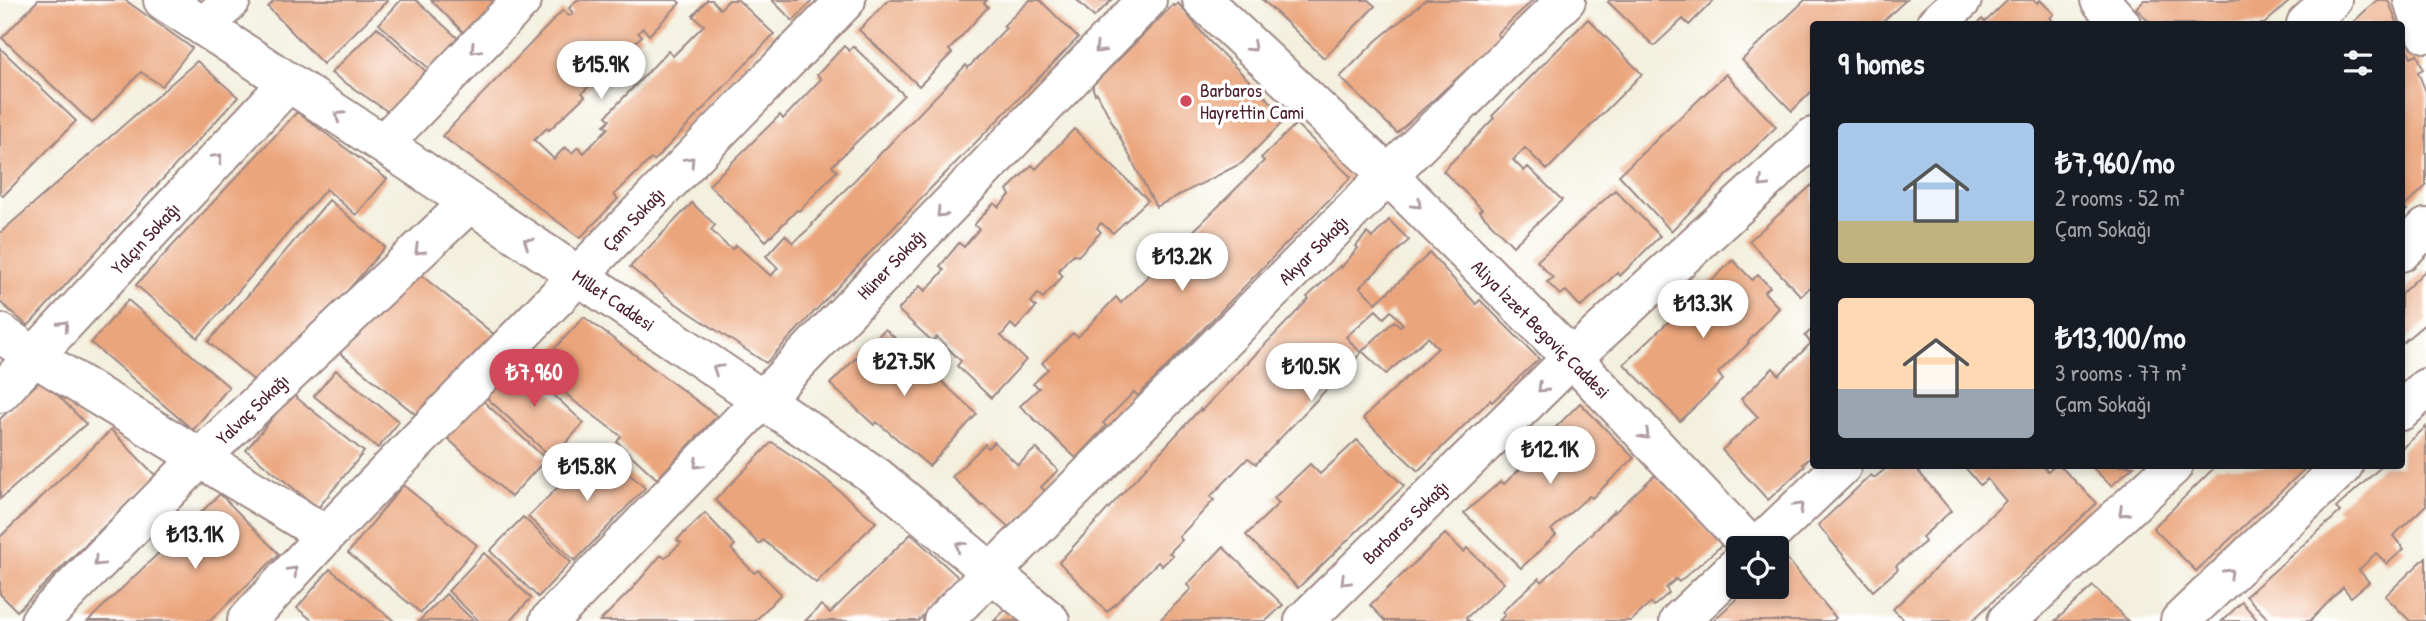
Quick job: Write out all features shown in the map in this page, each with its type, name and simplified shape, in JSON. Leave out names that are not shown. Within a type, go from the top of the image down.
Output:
[{"type":"street","name":"Millet Caddesi","points":[[163,0],[383,144],[877,477],[1050,621]]},
{"type":"street","points":[[204,27],[231,0]]},
{"type":"street","points":[[383,144],[522,0]]},
{"type":"street","name":"Çam Sokağı","points":[[247,621],[326,535],[846,0]]},
{"type":"street","name":"Hüner Sokağı","points":[[549,621],[1147,0]]},
{"type":"street","name":"Aliya İzzet Begoviç Caddesi","points":[[1202,0],[1388,175],[1572,358],[1743,536]]},
{"type":"street","name":"Akyar Sokağı","points":[[943,621],[1566,0]]},
{"type":"street","points":[[1939,21],[1962,0]]},
{"type":"street","points":[[2100,0],[2118,21]]},
{"type":"street","points":[[2309,21],[2332,0]]},
{"type":"street","points":[[2413,0],[2426,33]]},
{"type":"street","name":"Yalçın Sokağı","points":[[0,393],[288,83]]},
{"type":"street","name":"Barbaros Sokağı","points":[[1304,621],[1572,358],[1810,140]]},
{"type":"street","name":"Yalvaç Sokağı","points":[[40,621],[200,458],[469,203]]},
{"type":"street","points":[[2405,248],[2426,228]]},
{"type":"street","points":[[0,333],[326,535]]},
{"type":"street","points":[[2405,407],[2426,387]]},
{"type":"street","points":[[1767,536],[1839,469]]},
{"type":"street","points":[[2007,621],[2170,469]]},
{"type":"street","points":[[2180,621],[2340,469]]},
{"type":"street","points":[[1679,621],[1726,576]]},
{"type":"building","points":[[38,0],[125,0],[192,48],[162,86],[141,72],[92,123],[2,38]]},
{"type":"building","points":[[275,0],[388,0],[323,64],[268,7]]},
{"type":"building","points":[[401,0],[416,0],[462,42],[434,73],[379,24]]},
{"type":"building","points":[[431,0],[491,0],[499,8],[469,38]]},
{"type":"building","points":[[577,0],[677,0],[680,3],[649,35],[643,28],[638,33],[642,36],[619,57],[616,54],[611,58],[614,62],[582,93],[585,96],[549,130],[547,128],[534,140],[554,159],[565,147],[572,153],[578,147],[584,153],[608,128],[604,125],[610,120],[606,116],[668,51],[673,56],[704,25],[693,16],[707,0],[712,0],[720,9],[729,0],[738,0],[774,34],[654,161],[651,159],[614,195],[618,199],[580,238],[442,136],[563,10],[569,16],[573,13],[569,8]]},
{"type":"building","points":[[772,0],[813,0],[793,21]]},
{"type":"building","points":[[888,0],[987,0],[984,3],[988,7],[949,50],[952,53],[919,86],[859,30]]},
{"type":"building","points":[[1030,0],[1040,0],[1078,38],[932,187],[766,363],[672,301],[630,267],[692,203],[715,225],[711,230],[725,244],[732,249],[736,245],[771,276],[778,268],[766,256],[785,235],[793,243],[813,225],[966,65],[968,68],[1006,28],[1003,26]]},
{"type":"building","points":[[1077,0],[1112,0],[1094,17]]},
{"type":"building","points":[[1263,0],[1368,0],[1375,6],[1324,58]]},
{"type":"building","points":[[1426,0],[1533,0],[1497,34],[1501,38],[1397,133],[1340,77],[1377,40]]},
{"type":"building","points":[[1714,0],[1689,25],[1683,19],[1654,46],[1608,2]]},
{"type":"building","points":[[1805,0],[1906,0],[1883,21],[1810,21],[1810,93],[1792,111],[1742,60]]},
{"type":"building","points":[[2008,0],[2034,0],[2037,3],[2040,0],[2054,14],[2050,18],[2053,21],[1986,21]]},
{"type":"building","points":[[2144,0],[2291,0],[2267,21],[2148,21],[2136,8]]},
{"type":"building","points":[[2377,0],[2388,0],[2397,21],[2354,21]]},
{"type":"building","name":"Barbaros Hayrettin Cami","points":[[1178,3],[1208,40],[1287,118],[1242,163],[1156,207],[1097,93],[1095,94],[1093,85]]},
{"type":"building","points":[[1588,19],[1642,74],[1547,170],[1525,148],[1513,160],[1524,171],[1528,167],[1562,200],[1513,246],[1479,211],[1482,209],[1443,171],[1494,118],[1492,116]]},
{"type":"building","points":[[377,27],[430,75],[392,111],[387,111],[331,73]]},
{"type":"building","points":[[2405,43],[2411,57],[2417,54],[2423,69],[2418,72],[2426,92],[2426,186],[2405,206]]},
{"type":"building","points":[[844,46],[849,51],[853,46],[904,95],[832,166],[837,171],[766,241],[709,185],[780,115],[783,119],[821,79],[817,75]]},
{"type":"building","points":[[0,48],[76,121],[3,196],[0,193]]},
{"type":"building","points":[[197,61],[238,97],[28,326],[0,302],[0,233]]},
{"type":"building","points":[[1726,74],[1776,127],[1671,231],[1619,175]]},
{"type":"building","points":[[297,112],[387,179],[356,215],[326,189],[198,338],[136,285]]},
{"type":"building","points":[[1296,124],[1351,177],[1138,396],[1134,392],[1103,423],[1106,426],[1076,458],[1020,406],[1039,388],[1033,384],[1048,369],[1042,363],[1073,333],[1078,337],[1116,297],[1121,303],[1264,161],[1261,158]]},
{"type":"building","points":[[1074,129],[1148,200],[1113,233],[1101,223],[1097,228],[1101,232],[1078,256],[1074,254],[1058,271],[1063,276],[1043,298],[1038,294],[1031,302],[1036,307],[1016,329],[1011,324],[1001,336],[1026,360],[991,398],[957,366],[961,361],[937,337],[932,341],[898,310],[920,286],[925,291],[944,270],[940,266],[959,243],[964,247],[979,229],[974,225],[994,203],[999,207],[1010,195],[1007,190],[1032,165],[1036,169]]},
{"type":"building","points":[[1810,187],[1810,287],[1801,296],[1749,241]]},
{"type":"building","points":[[1615,190],[1660,236],[1620,276],[1617,273],[1581,307],[1566,291],[1560,295],[1547,282],[1553,278],[1537,261]]},
{"type":"building","points":[[329,200],[385,247],[264,389],[208,342]]},
{"type":"building","points":[[1389,220],[1409,240],[1360,287],[1376,303],[1430,253],[1476,304],[1480,300],[1539,359],[1492,402],[1490,400],[1418,471],[1363,418],[1438,348],[1428,337],[1386,374],[1362,351],[1394,321],[1400,326],[1403,324],[1391,311],[1384,318],[1376,310],[1346,337],[1361,353],[1256,464],[1248,458],[1210,497],[1214,500],[1179,537],[1182,540],[1169,553],[1173,555],[1162,566],[1158,562],[1107,612],[1059,562],[1200,409],[1201,411],[1309,299],[1307,297],[1340,266],[1341,268],[1367,233],[1372,238]]},
{"type":"building","points":[[1733,260],[1752,280],[1758,275],[1770,287],[1764,292],[1779,308],[1718,373],[1723,380],[1680,421],[1624,364]]},
{"type":"building","points":[[411,267],[496,336],[425,422],[340,353]]},
{"type":"building","points":[[2426,270],[2426,323],[2405,341],[2405,290]]},
{"type":"building","points":[[128,300],[229,387],[193,430],[91,343]]},
{"type":"building","points":[[584,317],[717,416],[657,479],[617,442],[621,436],[574,401],[537,367]]},
{"type":"building","points":[[885,329],[977,414],[929,466],[877,422],[874,425],[830,384]]},
{"type":"building","points":[[1810,344],[1810,458],[1803,464],[1805,466],[1768,500],[1722,450],[1758,417],[1741,399],[1773,368],[1779,375]]},
{"type":"building","points":[[514,358],[584,423],[552,458],[486,397]]},
{"type":"building","points":[[336,370],[399,422],[378,448],[314,396]]},
{"type":"building","points":[[42,379],[86,424],[0,499],[0,419]]},
{"type":"building","points":[[292,394],[364,452],[318,508],[246,450]]},
{"type":"building","points":[[483,401],[546,459],[511,497],[443,434]]},
{"type":"building","points":[[1580,403],[1634,458],[1592,498],[1589,496],[1551,530],[1556,535],[1521,568],[1464,513],[1501,481],[1504,484],[1540,450],[1537,446]]},
{"type":"building","points":[[2426,427],[2426,505],[2393,536],[2404,549],[2387,564],[2376,553],[2359,570],[2369,582],[2351,597],[2343,587],[2310,621],[2270,621],[2246,596],[2340,512],[2336,508],[2379,469],[2405,469],[2405,445]]},
{"type":"building","points":[[111,430],[156,476],[17,611],[0,594],[0,537]]},
{"type":"building","points":[[1357,440],[1404,486],[1298,588],[1246,535],[1279,503],[1274,498],[1310,464],[1320,474]]},
{"type":"building","points":[[772,442],[824,478],[876,522],[816,583],[763,540],[759,544],[715,500]]},
{"type":"building","points":[[994,442],[1018,465],[1036,448],[1058,470],[1041,487],[1046,492],[1011,529],[952,477],[985,444],[988,448]]},
{"type":"building","points":[[599,446],[645,488],[575,561],[528,517]]},
{"type":"building","points":[[1885,469],[1916,469],[1951,511],[1922,537],[1925,542],[1896,566],[1898,569],[1873,591],[1818,525],[1871,475],[1874,478]]},
{"type":"building","points":[[1967,469],[2063,469],[2097,503],[1972,621],[1905,621],[1893,609],[2006,501],[1987,479],[1980,485]]},
{"type":"building","points":[[2094,469],[2131,469],[2111,486]]},
{"type":"building","points":[[2213,469],[2305,469],[2196,571],[2153,528]]},
{"type":"building","points":[[1655,475],[1722,545],[1679,582],[1676,579],[1666,588],[1669,593],[1654,606],[1651,603],[1631,621],[1499,621],[1505,615],[1502,612],[1539,578],[1542,582]]},
{"type":"building","points":[[403,485],[477,545],[421,613],[348,553]]},
{"type":"building","points":[[220,494],[279,554],[210,621],[88,621]]},
{"type":"building","points":[[705,513],[735,545],[731,549],[754,573],[758,570],[781,594],[755,621],[600,621],[661,555],[665,558],[681,543],[677,540]]},
{"type":"building","points":[[523,517],[571,562],[538,597],[490,551]]},
{"type":"building","points":[[911,534],[959,578],[918,621],[805,621],[821,605],[830,613]]},
{"type":"building","points":[[1445,534],[1464,552],[1467,548],[1504,583],[1466,618],[1469,621],[1385,621],[1370,605]]},
{"type":"building","points":[[1223,547],[1283,605],[1266,621],[1159,621],[1191,589],[1187,585]]},
{"type":"building","points":[[484,553],[531,598],[510,621],[479,621],[448,591]]},
{"type":"building","points":[[2426,557],[2426,621],[2410,621],[2385,596]]},
{"type":"building","points":[[1789,561],[1836,618],[1833,621],[1713,621],[1736,599],[1789,599]]},
{"type":"building","points":[[330,569],[394,621],[313,621],[297,608]]},
{"type":"building","points":[[2093,586],[2128,621],[2055,621]]},
{"type":"building","points":[[446,594],[474,621],[419,621]]},
{"type":"building","points":[[2242,602],[2258,621],[2222,621]]},
{"type":"building","points":[[1005,610],[1020,621],[994,621]]},
{"type":"place","name":"Barbaros Hayrettin Cami","points":[[1186,101]]}]
